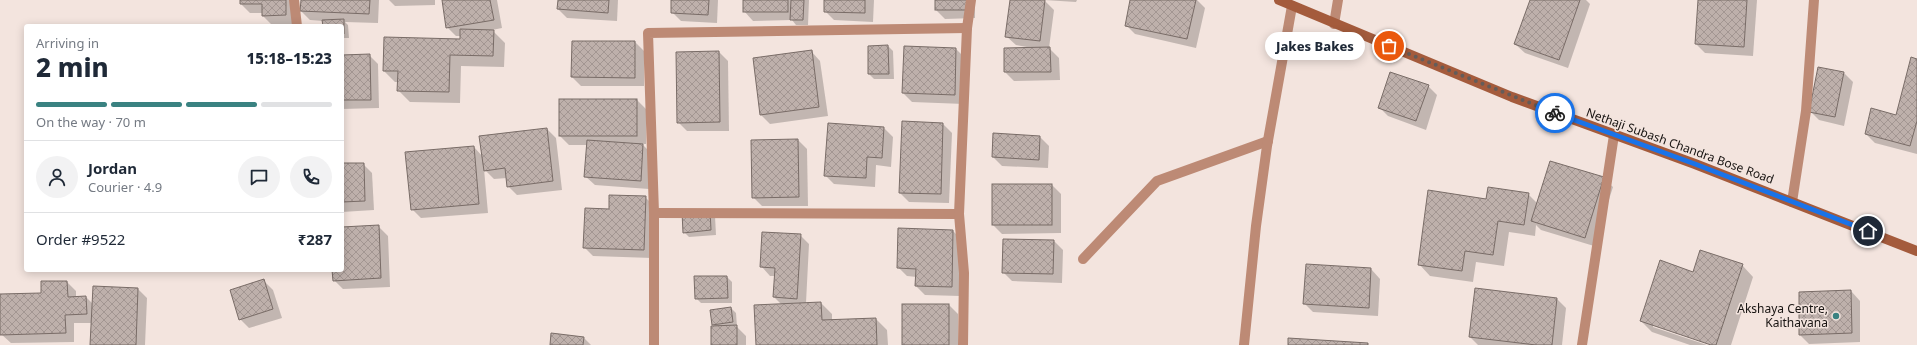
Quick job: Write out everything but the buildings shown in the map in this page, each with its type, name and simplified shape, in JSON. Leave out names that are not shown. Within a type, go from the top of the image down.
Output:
[{"type":"main road","name":"Nethaji Subash Chandra Bose Road","points":[[1279,0],[1512,97],[1792,202],[1917,251]]},
{"type":"street","points":[[294,0],[297,24]]},
{"type":"street","points":[[963,345],[964,273],[959,214],[968,28],[971,0]]},
{"type":"street","points":[[1334,24],[1338,0]]},
{"type":"street","points":[[1792,202],[1806,111],[1814,0]]},
{"type":"street","points":[[1244,345],[1256,226],[1268,141],[1292,6]]},
{"type":"street","points":[[654,345],[654,213],[648,33],[968,28]]},
{"type":"street","points":[[1582,345],[1614,135]]},
{"type":"street","points":[[1083,259],[1157,181],[1268,141]]},
{"type":"street","points":[[654,213],[959,214]]},
{"type":"way so far","points":[[1389,46],[1512,97],[1555,113]]},
{"type":"place","name":"Jakes Bakes","points":[[1389,46]]},
{"type":"place","name":"Akshaya Centre, Kaithavana","points":[[1836,316]]},
{"type":"route","points":[[1555,113],[1695,164],[1868,231]]}]
